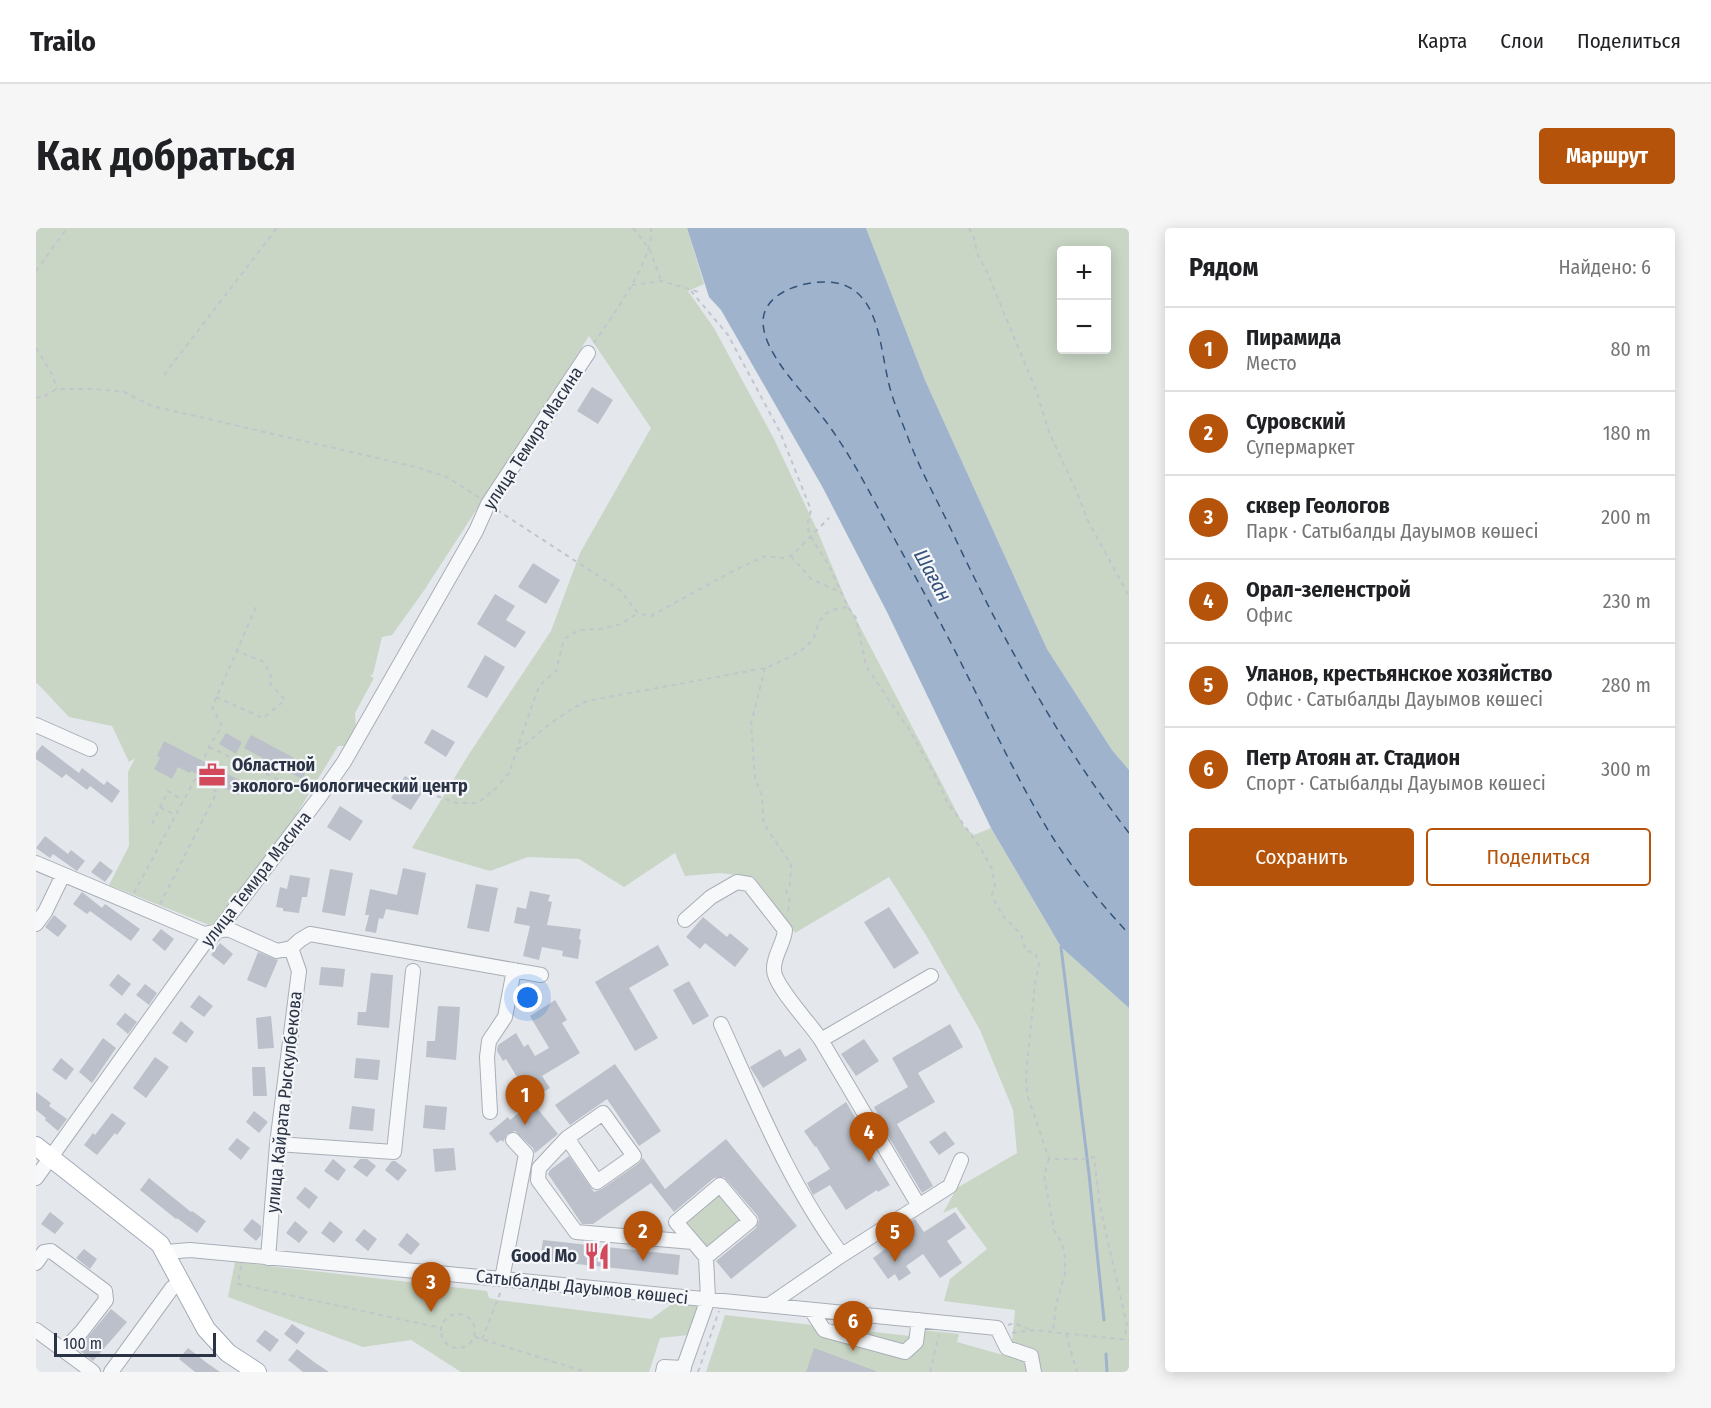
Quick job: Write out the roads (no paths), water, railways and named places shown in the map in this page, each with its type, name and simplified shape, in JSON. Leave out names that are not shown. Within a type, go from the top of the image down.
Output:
[{"type":"main road","points":[[36,1146],[42,1166],[149,1250],[177,1285]]},
{"type":"main road","points":[[42,1166],[153,1236],[166,1252],[186,1316],[237,1372]]},
{"type":"main road","points":[[209,1340],[257,1372]]},
{"type":"street","name":"улица Темира Масина","points":[[42,1166],[203,945],[217,932],[344,762],[476,531],[488,504],[588,352]]},
{"type":"street","points":[[36,725],[90,748]]},
{"type":"street","points":[[36,863],[204,934],[228,929],[277,951],[291,948],[310,934],[541,975]]},
{"type":"street","points":[[36,924],[45,912],[63,875]]},
{"type":"street","points":[[685,920],[711,897],[737,882],[749,884],[785,930],[784,940],[774,960],[773,972],[778,986],[811,1024],[919,1206]]},
{"type":"street","name":"улица Кайрата Рыскулбекова","points":[[268,1258],[277,1144],[299,971],[291,948]]},
{"type":"street","points":[[489,1112],[487,1057],[489,1041],[505,1017],[514,970]]},
{"type":"street","points":[[277,1144],[394,1152],[412,971]]},
{"type":"street","points":[[821,1040],[932,975]]},
{"type":"street","points":[[721,1024],[795,1182],[823,1229],[842,1255]]},
{"type":"street","points":[[567,1138],[597,1182],[634,1156],[603,1113],[567,1138],[539,1168],[538,1180],[576,1232],[693,1242]]},
{"type":"street","points":[[502,1279],[526,1154],[513,1140]]},
{"type":"street","points":[[769,1305],[950,1186],[961,1160]]},
{"type":"street","points":[[663,1372],[664,1367],[683,1370],[708,1299],[706,1257],[676,1222],[720,1185],[750,1221],[706,1257]]},
{"type":"street","name":"Сатыбалды Дауымов көшесі","points":[[166,1252],[190,1250],[997,1328],[1007,1348],[1030,1356],[1034,1372]]},
{"type":"street","points":[[36,1263],[44,1252],[51,1251],[107,1294],[106,1300],[64,1350]]},
{"type":"street","points":[[111,1372],[177,1285]]},
{"type":"street","points":[[811,1310],[824,1330],[905,1352],[916,1342],[919,1320]]},
{"type":"street","points":[[36,1330],[93,1372]]},
{"type":"water","name":"Шаған","points":[[687,228],[866,228],[925,380],[1047,649],[1112,750],[1129,770],[1129,1008],[1061,947],[991,828],[887,612],[823,488],[721,310],[709,297]]},
{"type":"waterway","points":[[1061,947],[1089,1174],[1104,1320]]},
{"type":"waterway","points":[[1106,1354],[1107,1372]]},
{"type":"place","name":"Областной эколого-биологический центр","points":[[212,775]]},
{"type":"place","name":"Пирамида","points":[[525,1125]]},
{"type":"place","name":"Орал-зеленстрой","points":[[869,1162]]},
{"type":"place","name":"Good Mo","points":[[597,1256]]},
{"type":"place","name":"Суровский","points":[[643,1261]]},
{"type":"place","name":"Уланов, крестьянское хозяйство","points":[[895,1262]]},
{"type":"place","name":"сквер Геологов","points":[[431,1312]]},
{"type":"place","name":"Петр Атоян ат. Стадион","points":[[853,1351]]}]
